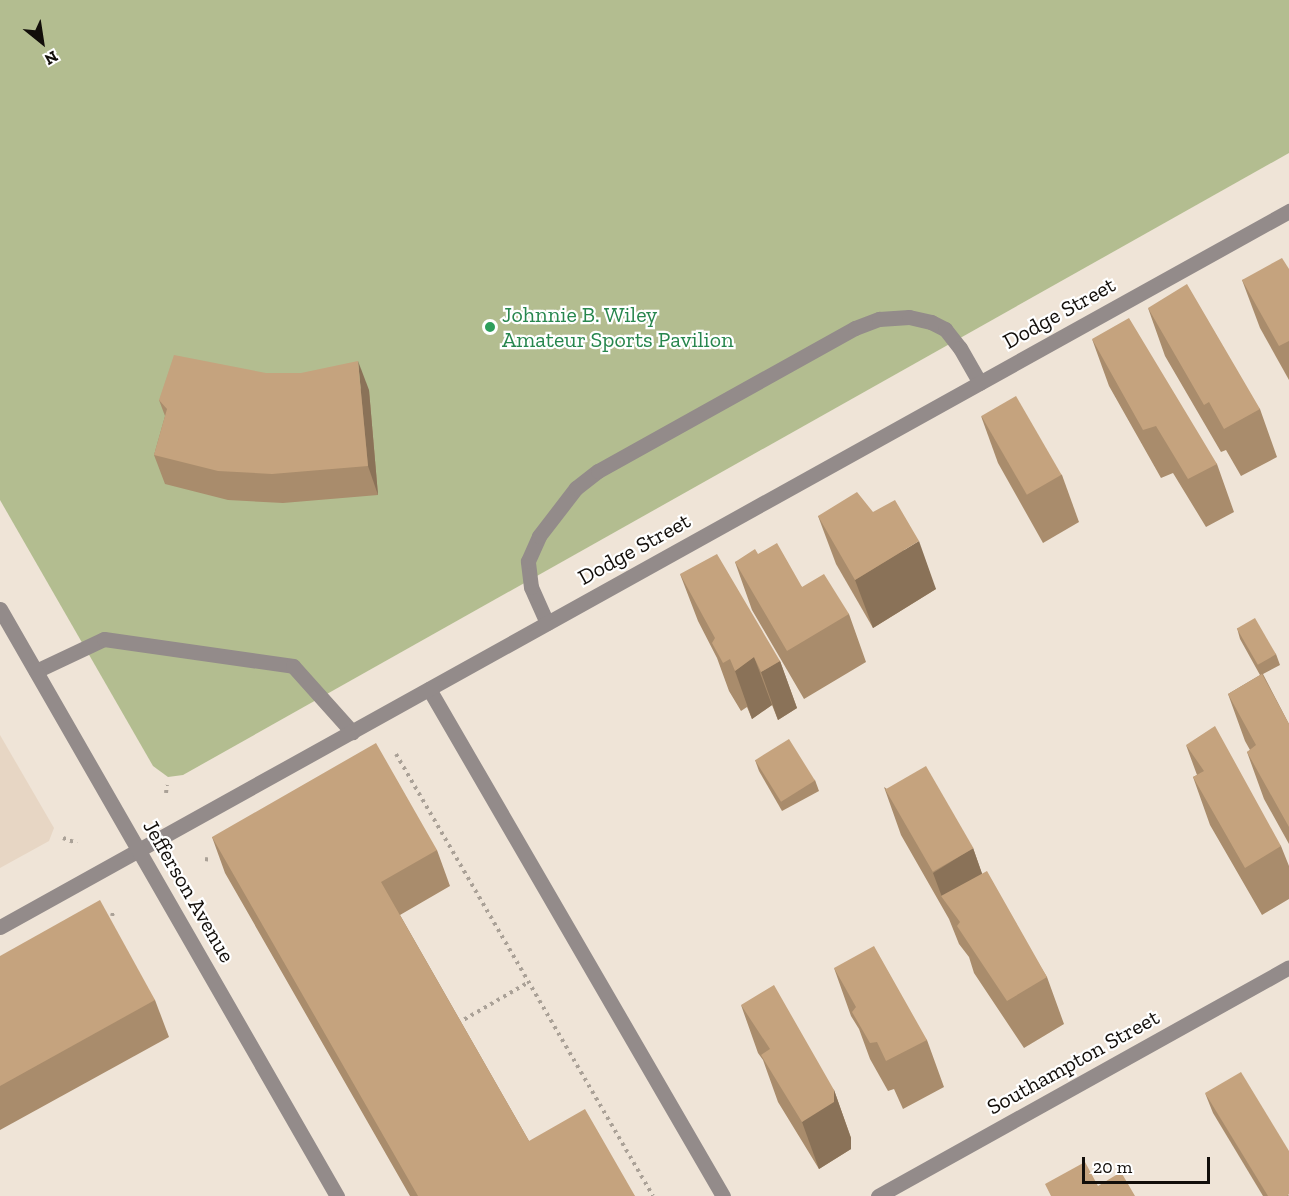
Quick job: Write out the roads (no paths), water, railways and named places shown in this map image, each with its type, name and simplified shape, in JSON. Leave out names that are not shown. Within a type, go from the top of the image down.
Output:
[{"type":"street","name":"Dodge Street","points":[[0,927],[1289,211]]},
{"type":"street","points":[[547,623],[531,587],[528,561],[539,536],[576,488],[598,471],[845,334],[879,319],[909,317],[931,322],[945,329],[960,348],[980,383]]},
{"type":"street","name":"Jefferson Avenue","points":[[0,609],[140,849],[337,1196]]},
{"type":"street","points":[[36,671],[104,639],[293,666],[352,732]]},
{"type":"street","points":[[429,689],[723,1196]]},
{"type":"street","name":"Southampton Street","points":[[879,1196],[1289,967]]},
{"type":"place","name":"Johnnie B. Wiley Amateur Sports Pavilion","points":[[490,327]]}]
